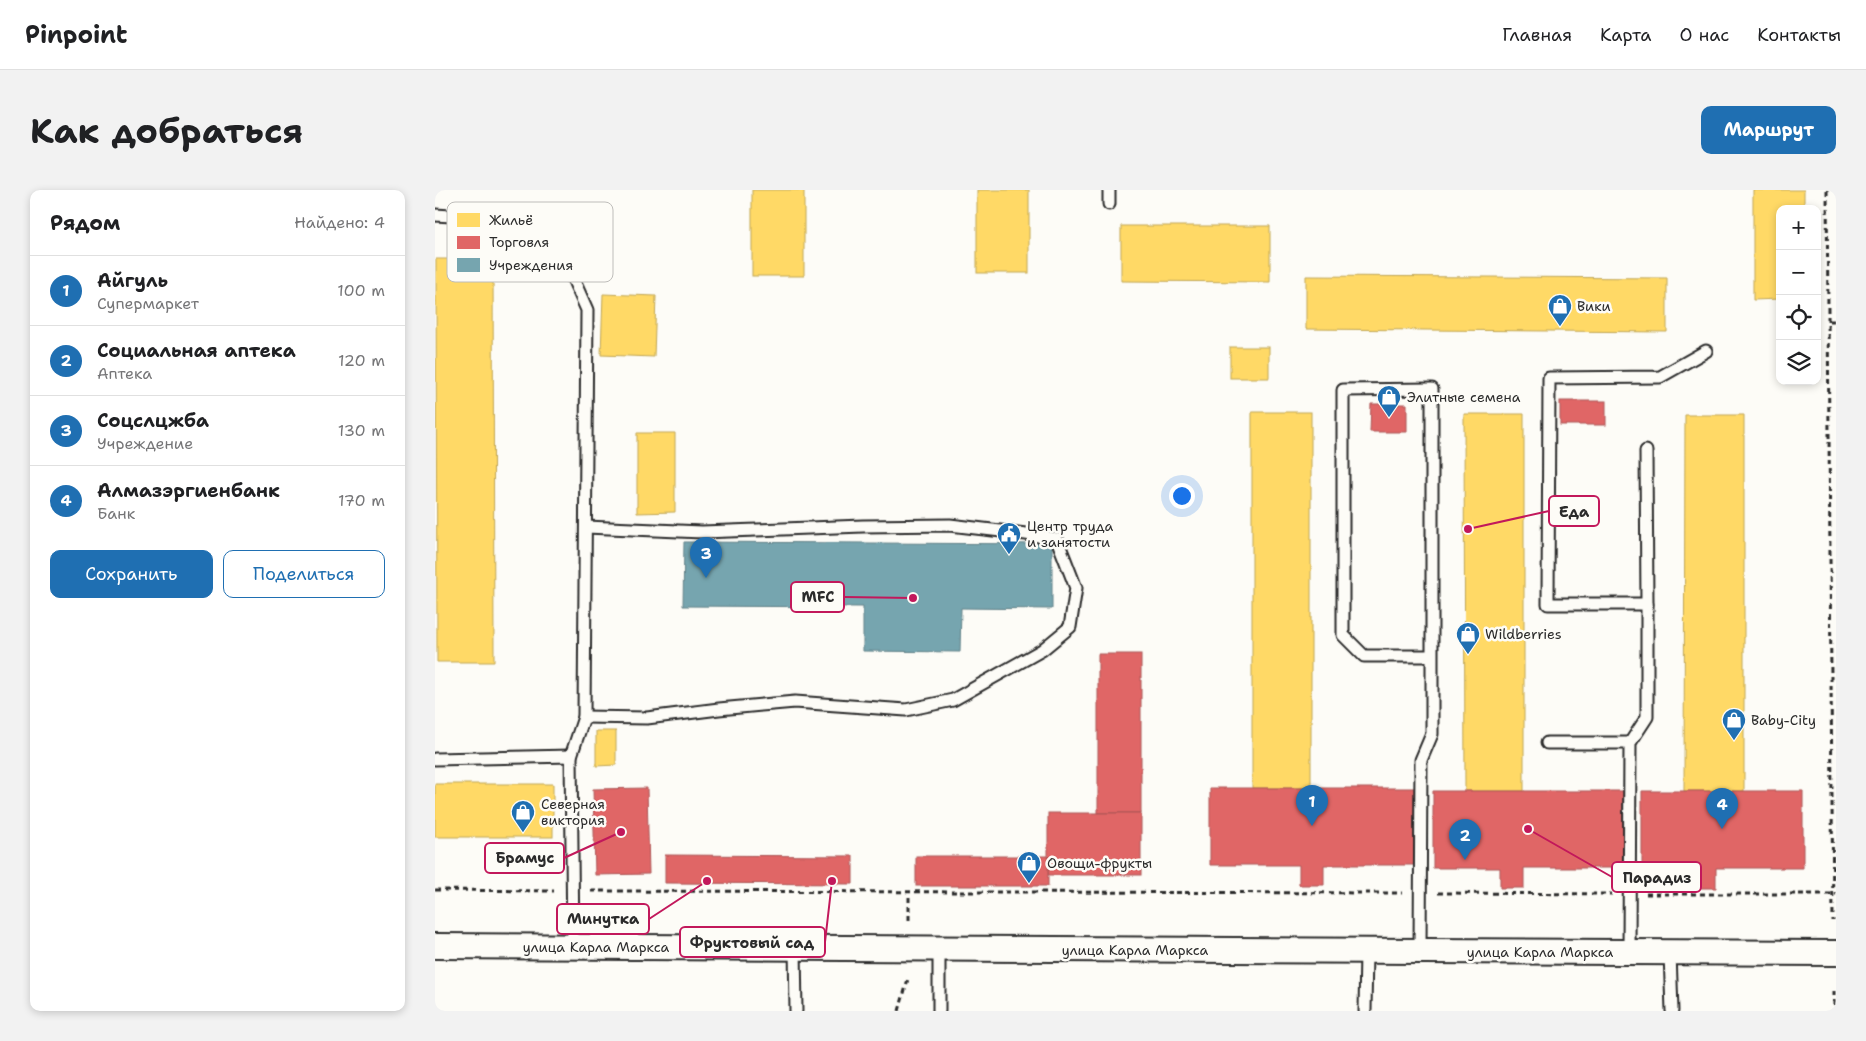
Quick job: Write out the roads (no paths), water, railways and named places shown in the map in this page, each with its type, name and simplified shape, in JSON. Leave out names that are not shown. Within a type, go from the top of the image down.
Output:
[{"type":"street","name":"улица Карла Маркса","points":[[435,946],[1836,953]]},
{"type":"lane","points":[[1109,190],[1109,204]]},
{"type":"lane","points":[[573,946],[571,756],[584,717],[587,310],[574,282]]},
{"type":"lane","points":[[1647,604],[1548,604],[1549,378],[1660,378],[1706,351]]},
{"type":"lane","points":[[1420,951],[1421,760],[1433,734],[1432,390],[1343,390],[1343,635],[1363,656],[1432,656]]},
{"type":"lane","points":[[1629,952],[1630,743],[1647,717],[1646,451]]},
{"type":"lane","points":[[584,717],[647,718],[795,702],[906,710],[953,700],[1042,650],[1070,627],[1076,588],[1057,540],[1025,534],[951,525],[702,532],[585,528]]},
{"type":"lane","points":[[1547,743],[1630,743]]},
{"type":"lane","points":[[435,759],[571,756]]},
{"type":"lane","points":[[795,948],[796,1011]]},
{"type":"lane","points":[[939,948],[939,1011]]},
{"type":"lane","points":[[1365,1011],[1366,951]]},
{"type":"lane","points":[[1670,953],[1672,1011]]},
{"type":"place","name":"Вики","points":[[1560,327]]},
{"type":"place","name":"Элитные семена","points":[[1389,418]]},
{"type":"place","name":"Еда","points":[[1468,529]]},
{"type":"place","name":"Центр труда и занятости","points":[[1009,555]]},
{"type":"place","name":"Соцслцжба","points":[[706,578]]},
{"type":"place","name":"MFC","points":[[913,598]]},
{"type":"place","name":"Wildberries","points":[[1468,655]]},
{"type":"place","name":"Baby-City","points":[[1734,741]]},
{"type":"place","name":"Айгуль","points":[[1312,826]]},
{"type":"place","name":"Парадиз","points":[[1528,829]]},
{"type":"place","name":"Алмазэргиенбанк","points":[[1722,829]]},
{"type":"place","name":"Брамус","points":[[621,832]]},
{"type":"place","name":"Северная виктория","points":[[523,833]]},
{"type":"place","name":"Социальная аптека","points":[[1465,860]]},
{"type":"place","name":"Минутка","points":[[707,881]]},
{"type":"place","name":"Фруктовый сад","points":[[832,881]]},
{"type":"place","name":"Овощи-фрукты","points":[[1029,884]]}]
